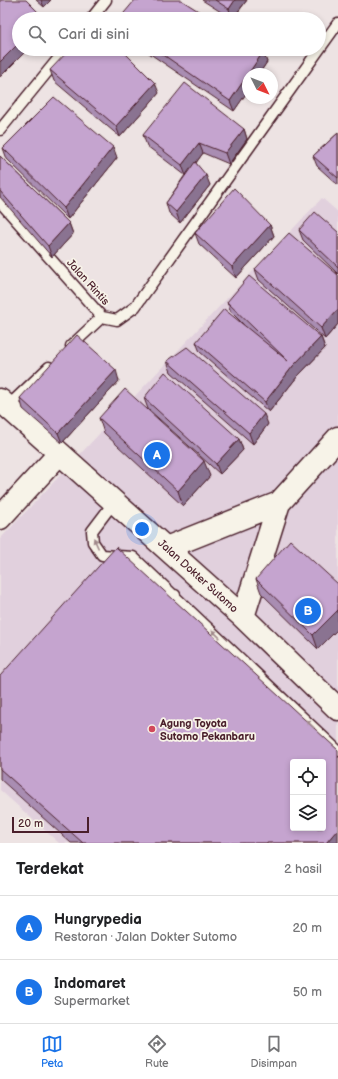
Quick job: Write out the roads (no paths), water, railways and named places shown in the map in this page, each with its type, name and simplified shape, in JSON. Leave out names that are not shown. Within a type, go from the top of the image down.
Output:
[{"type":"main road","name":"Jalan Dokter Sutomo","points":[[4,404],[243,617],[338,709]]},
{"type":"main road","points":[[243,617],[280,503],[338,438]]},
{"type":"main road","points":[[0,518],[59,454]]},
{"type":"main road","points":[[166,548],[280,503]]},
{"type":"lane","points":[[97,12],[106,0]]},
{"type":"lane","points":[[326,40],[338,23]]},
{"type":"lane","points":[[0,130],[60,56]]},
{"type":"lane","points":[[102,317],[117,320],[135,307],[314,56]]},
{"type":"lane","name":"Jalan Rintis","points":[[0,202],[102,317],[60,357],[4,404]]},
{"type":"lane","points":[[114,502],[92,531],[93,542],[102,555],[133,557],[175,595],[338,751]]},
{"type":"lane","points":[[113,580],[133,557]]},
{"type":"lane","points":[[154,619],[175,595]]},
{"type":"place","name":"Hungrypedia","points":[[157,455]]},
{"type":"place","name":"Indomaret","points":[[308,611]]},
{"type":"place","name":"Agung Toyota Sutomo Pekanbaru","points":[[152,729]]}]
